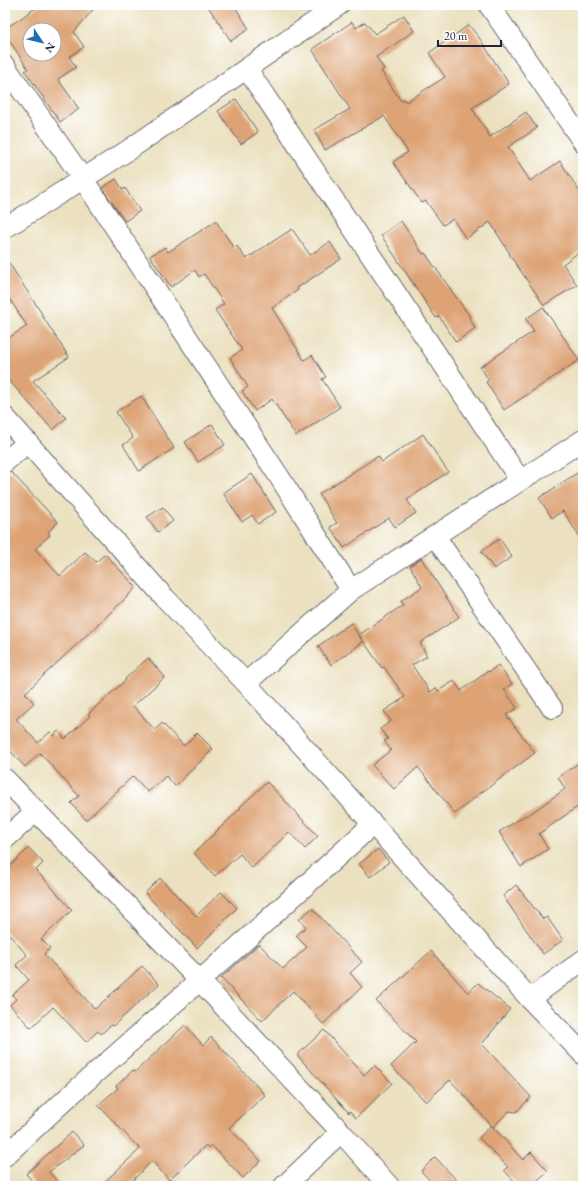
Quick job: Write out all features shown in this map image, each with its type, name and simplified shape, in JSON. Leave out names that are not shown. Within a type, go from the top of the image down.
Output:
[{"type":"street","points":[[5,228],[127,151],[339,5]]},
{"type":"street","points":[[489,5],[583,142]]},
{"type":"street","points":[[5,66],[83,179],[280,478],[351,590]]},
{"type":"street","points":[[247,69],[520,480]]},
{"type":"street","points":[[5,417],[165,598],[246,683],[530,1000],[583,1054]]},
{"type":"street","points":[[246,683],[351,590],[583,440]]},
{"type":"street","points":[[5,462],[28,442]]},
{"type":"street","points":[[435,536],[552,708]]},
{"type":"street","points":[[5,779],[35,812],[200,981],[341,1132],[389,1186]]},
{"type":"street","points":[[5,840],[35,812]]},
{"type":"street","points":[[5,1156],[66,1099],[200,981],[373,824]]},
{"type":"street","points":[[530,1000],[583,960]]},
{"type":"street","points":[[284,1186],[341,1132]]},
{"type":"building","points":[[40,5],[97,5],[74,32],[84,47],[69,57],[76,67],[58,79],[79,109],[60,122],[25,71],[28,69],[23,62],[62,62],[62,22],[22,22],[22,60],[5,34],[5,29]]},
{"type":"building","points":[[207,5],[234,5],[249,29],[231,41]]},
{"type":"building","points":[[404,15],[414,31],[376,57],[384,69],[381,71],[401,101],[404,99],[406,102],[445,77],[429,53],[469,25],[480,39],[509,84],[472,108],[490,137],[526,112],[537,128],[508,147],[530,181],[560,161],[583,197],[583,249],[563,264],[577,285],[544,305],[509,254],[490,222],[466,239],[453,219],[443,225],[426,201],[422,203],[393,162],[408,152],[384,116],[325,150],[314,130],[350,109],[312,49],[352,22],[356,28],[365,22],[375,34]]},
{"type":"building","points":[[236,99],[258,132],[241,144],[218,111]]},
{"type":"building","points":[[116,179],[123,190],[125,188],[140,211],[125,221],[102,188]]},
{"type":"building","points":[[216,221],[234,248],[237,246],[246,259],[292,229],[310,255],[330,242],[341,259],[297,288],[298,290],[272,308],[304,360],[312,355],[326,377],[322,379],[340,407],[296,436],[272,399],[255,411],[242,391],[248,387],[230,358],[242,350],[215,310],[224,304],[204,274],[199,277],[195,270],[171,287],[150,256],[165,247],[168,252]]},
{"type":"building","points":[[401,221],[423,254],[425,253],[470,317],[469,318],[475,328],[456,342],[439,316],[436,318],[381,235]]},
{"type":"building","points":[[5,257],[69,357],[33,381],[66,418],[53,430],[5,376],[5,340],[27,326],[9,298],[5,298]]},
{"type":"building","points":[[543,307],[579,360],[504,410],[486,382],[489,380],[480,367],[534,331],[526,319]]},
{"type":"building","points":[[141,396],[174,448],[139,471],[123,445],[133,438],[116,412]]},
{"type":"building","points":[[212,424],[225,445],[198,462],[185,442]]},
{"type":"building","points":[[423,434],[448,472],[407,500],[416,513],[395,527],[389,518],[344,548],[330,527],[337,523],[319,494],[378,456],[382,462]]},
{"type":"building","points":[[583,469],[583,542],[563,511],[552,518],[539,498]]},
{"type":"building","points":[[11,472],[58,522],[48,532],[50,535],[35,549],[60,576],[85,552],[96,562],[105,554],[136,587],[25,693],[34,703],[16,719],[38,743],[50,732],[54,736],[58,731],[65,739],[90,716],[88,714],[148,658],[165,677],[133,706],[155,730],[162,723],[184,746],[197,733],[213,749],[175,786],[166,776],[148,792],[133,776],[86,820],[71,803],[79,796],[40,753],[25,767],[5,745],[5,473]]},
{"type":"building","points":[[252,474],[276,512],[258,524],[252,515],[242,522],[223,493]]},
{"type":"building","points":[[163,507],[173,521],[158,532],[147,517]]},
{"type":"building","points":[[500,539],[512,557],[494,569],[481,551]]},
{"type":"building","points":[[421,558],[459,617],[420,643],[427,656],[412,665],[430,692],[436,688],[438,691],[454,681],[461,691],[498,665],[512,684],[504,689],[517,708],[506,715],[535,753],[474,798],[455,814],[418,767],[394,789],[372,765],[391,750],[384,741],[388,739],[380,729],[391,721],[384,711],[405,697],[359,635],[403,605],[401,601],[422,587],[410,566]]},
{"type":"building","points":[[351,623],[363,642],[331,665],[318,646]]},
{"type":"building","points":[[583,760],[583,817],[577,807],[539,834],[548,849],[521,867],[499,832],[526,815],[527,816],[565,789],[558,777]]},
{"type":"building","points":[[267,782],[318,836],[305,849],[289,832],[252,868],[240,854],[215,876],[194,853]]},
{"type":"building","points":[[29,848],[43,863],[36,870],[72,910],[41,939],[50,948],[44,954],[95,1009],[142,966],[159,984],[113,1026],[111,1025],[101,1034],[98,1031],[86,1042],[53,1007],[31,1028],[10,1005],[16,999],[12,995],[29,980],[16,965],[27,955],[5,930],[5,871]]},
{"type":"building","points":[[378,849],[389,862],[370,877],[359,864]]},
{"type":"building","points":[[160,878],[196,916],[221,892],[237,908],[197,948],[145,893]]},
{"type":"building","points":[[516,885],[543,919],[547,917],[563,940],[543,954],[503,896]]},
{"type":"building","points":[[312,908],[362,962],[350,973],[362,987],[323,1024],[293,991],[262,1021],[221,978],[259,944],[283,969],[307,947],[296,936],[306,927],[299,919]]},
{"type":"building","points":[[431,951],[468,993],[478,983],[510,1009],[482,1044],[531,1097],[516,1112],[509,1111],[493,1127],[450,1080],[426,1102],[391,1066],[416,1042],[376,1001]]},
{"type":"building","points":[[185,1025],[203,1045],[211,1037],[265,1095],[229,1128],[261,1161],[243,1178],[211,1145],[208,1148],[206,1145],[169,1180],[152,1161],[127,1186],[100,1186],[140,1149],[98,1105],[118,1088],[116,1086],[133,1070],[135,1072]]},
{"type":"building","points":[[324,1030],[364,1075],[374,1065],[392,1083],[356,1118],[350,1111],[349,1113],[297,1055]]},
{"type":"building","points":[[491,1125],[523,1160],[531,1152],[548,1171],[531,1186],[519,1186],[504,1170],[508,1167],[479,1138]]},
{"type":"building","points":[[72,1132],[84,1145],[49,1172],[61,1186],[37,1186],[26,1174]]},
{"type":"building","points":[[435,1157],[462,1186],[435,1186],[421,1171]]}]
